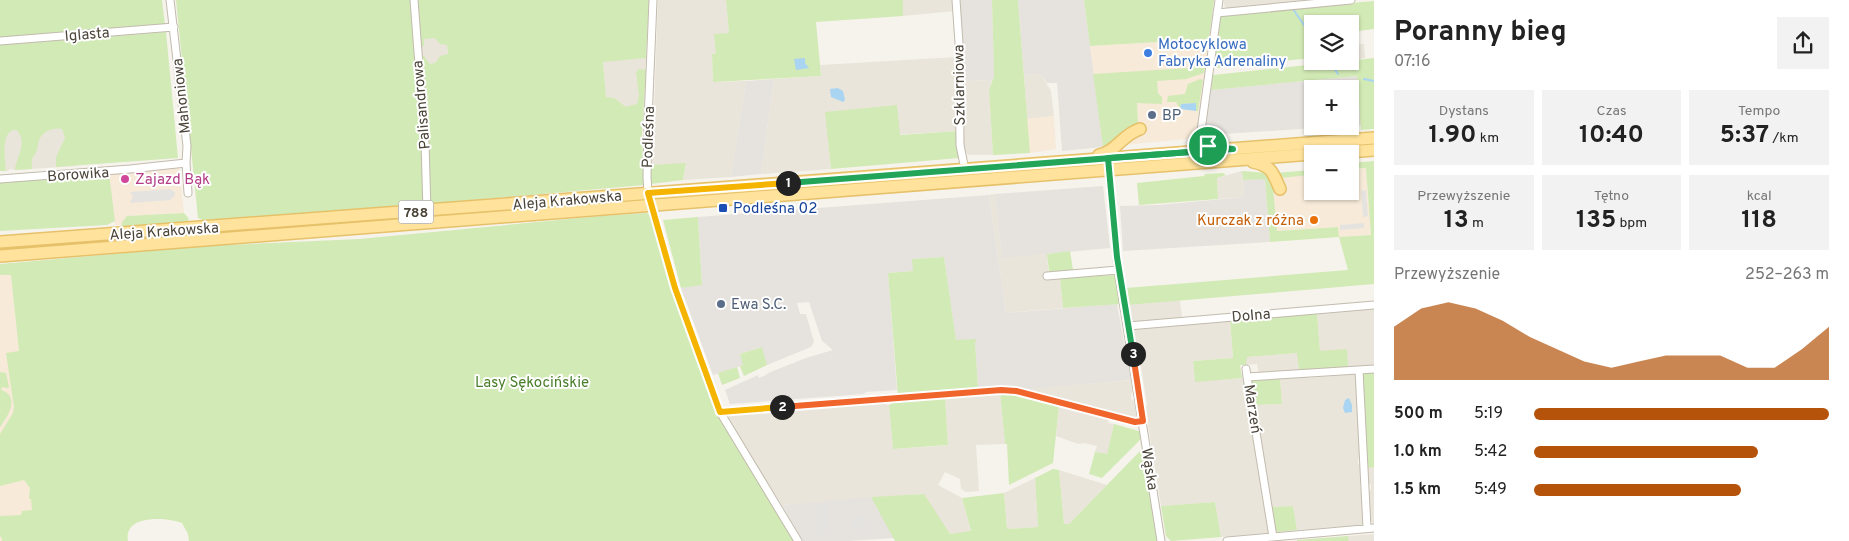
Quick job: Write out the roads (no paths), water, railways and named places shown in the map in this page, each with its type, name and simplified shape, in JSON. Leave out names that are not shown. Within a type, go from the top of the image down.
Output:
[{"type":"main road","points":[[1084,161],[1110,152],[1126,136],[1140,129]]},
{"type":"main road","name":"Aleja Krakowska","points":[[0,256],[653,207],[1109,164],[1189,152],[1374,138]]},
{"type":"main road","points":[[1359,151],[1374,150]]},
{"type":"main road","name":"Aleja Krakowska","points":[[0,242],[183,230],[1084,161],[1109,164],[1242,160],[1304,155]]},
{"type":"main road","points":[[1242,160],[1264,164],[1269,168],[1280,189]]},
{"type":"street","name":"Mahoniowa","points":[[170,0],[186,146],[188,193]]},
{"type":"street","name":"Palisandrowa","points":[[414,0],[425,142],[427,211]]},
{"type":"street","name":"Podleśna","points":[[653,0],[648,121],[648,193],[675,288],[720,412],[798,541]]},
{"type":"street","name":"Szklarniowa","points":[[956,0],[959,43],[960,145],[965,170]]},
{"type":"street","points":[[1189,152],[1200,138],[1219,0]]},
{"type":"street","points":[[1217,12],[1350,0]]},
{"type":"street","name":"Iglasta","points":[[0,41],[174,27]]},
{"type":"street","points":[[1200,138],[1206,146],[1233,149]]},
{"type":"street","name":"Borowika","points":[[0,179],[186,163]]},
{"type":"street","name":"Wąska","points":[[1109,164],[1118,270],[1161,541]]},
{"type":"street","points":[[1047,276],[1118,270]]},
{"type":"street","name":"Dolna","points":[[1128,326],[1374,305]]},
{"type":"street","name":"Marzeń","points":[[1273,537],[1247,373],[1374,369]]},
{"type":"street","points":[[1227,541],[1371,528],[1359,370]]},
{"type":"street","points":[[720,412],[1001,390],[1016,391],[1135,422],[1143,421]]},
{"type":"water","points":[[805,58],[805,63],[809,68],[796,70],[794,59]]},
{"type":"water","points":[[838,88],[843,91],[845,100],[843,102],[831,97],[830,89]]},
{"type":"water","points":[[1196,103],[1196,111],[1180,109],[1181,104]]},
{"type":"water","points":[[1349,398],[1352,412],[1345,413],[1343,408],[1345,400]]},
{"type":"waterway","points":[[1293,9],[1304,25]]},
{"type":"waterway","points":[[1335,70],[1338,74]]},
{"type":"waterway","points":[[1364,79],[1374,81]]},
{"type":"place","name":"Motocyklowa Fabryka Adrenaliny","points":[[1148,53]]},
{"type":"place","name":"BP","points":[[1152,115]]},
{"type":"place","name":"Zajazd Bąk","points":[[125,179]]},
{"type":"place","name":"Podleśna 02","points":[[723,208]]},
{"type":"place","name":"Kurczak z różna","points":[[1314,220]]},
{"type":"place","name":"Ewa S.C.","points":[[721,304]]},
{"type":"park label","name":"Lasy Sękocińskie","points":[[532,382]]}]
